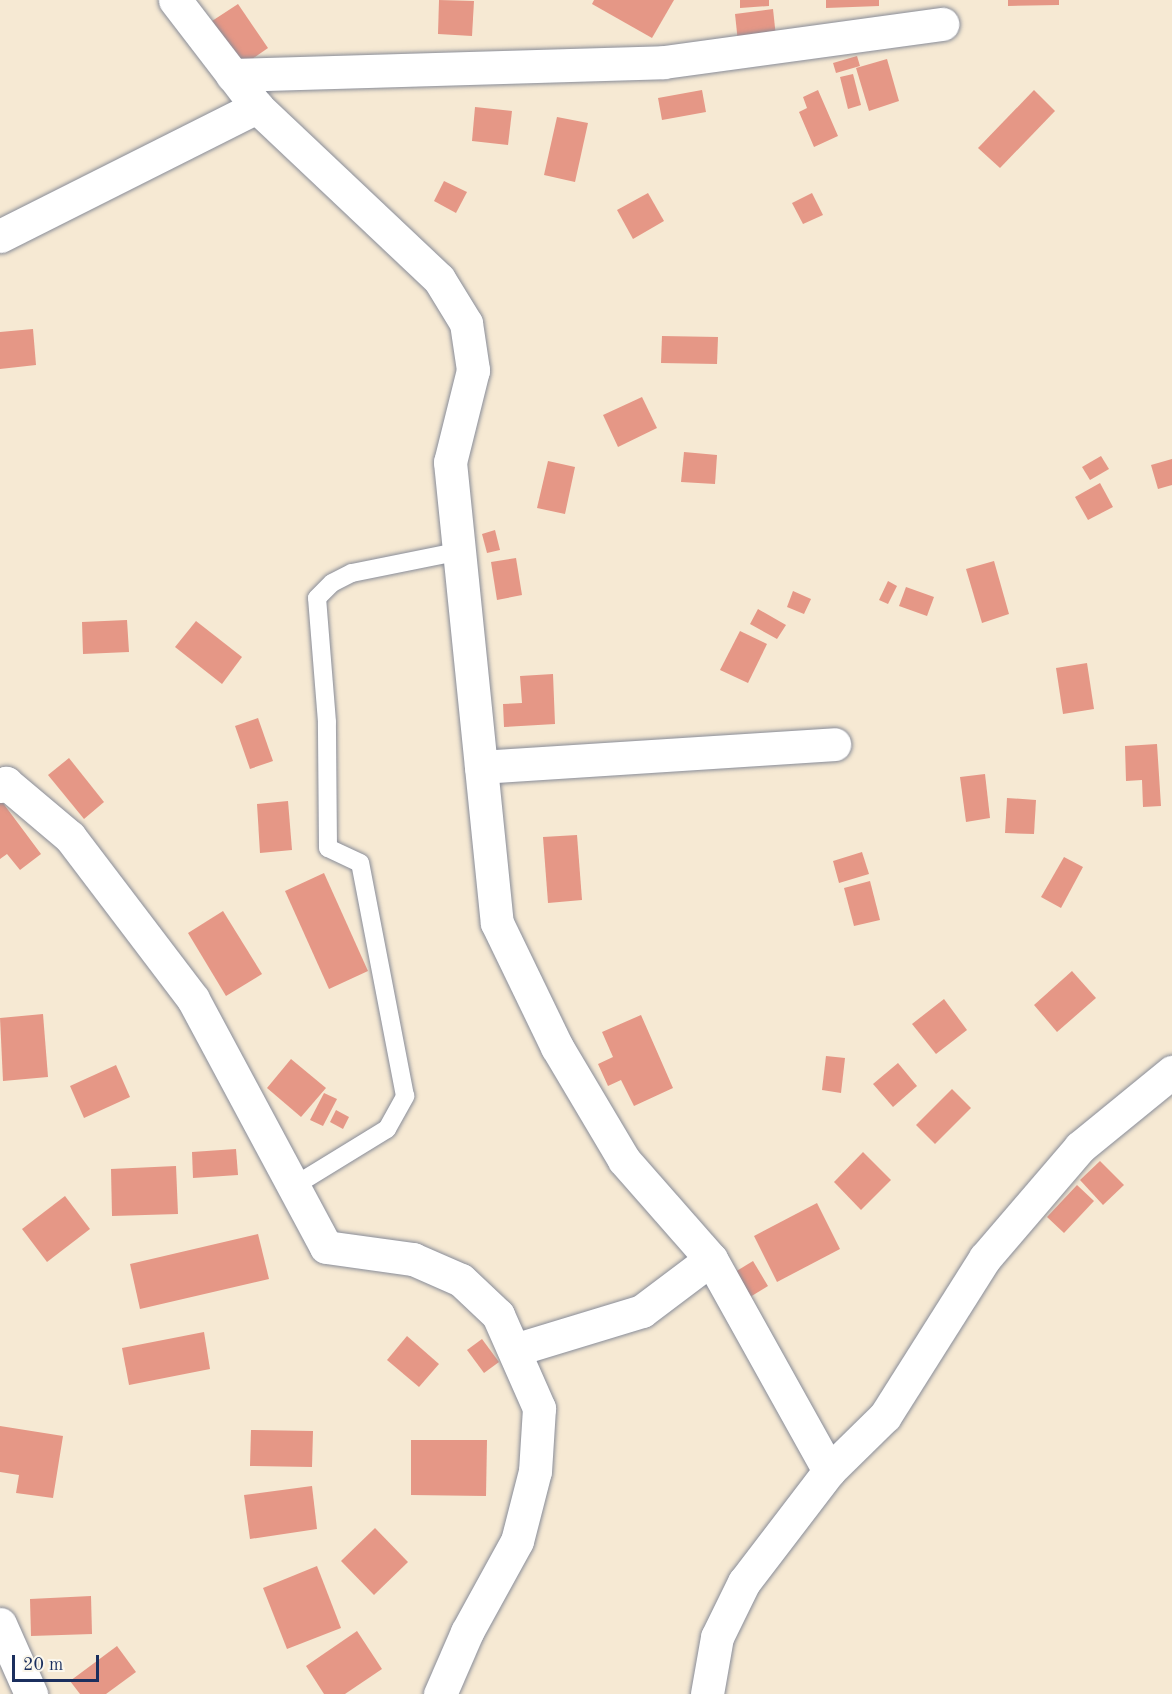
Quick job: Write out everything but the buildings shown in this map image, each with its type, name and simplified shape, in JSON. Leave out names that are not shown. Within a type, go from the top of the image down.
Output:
[{"type":"street","points":[[175,0],[256,107],[439,279],[466,323],[473,370],[450,462],[456,552],[497,923],[557,1047],[624,1160],[711,1259],[829,1471]]},
{"type":"street","points":[[232,75],[664,62],[942,24]]},
{"type":"street","points":[[0,236],[256,107]]},
{"type":"street","points":[[481,767],[834,744]]},
{"type":"street","points":[[0,786],[6,783],[70,837],[193,999],[326,1247],[412,1259],[461,1281],[498,1315],[539,1408],[535,1471],[517,1541],[467,1632],[440,1694]]},
{"type":"street","points":[[707,1694],[717,1637],[744,1582],[829,1471],[885,1416],[985,1258],[1080,1147],[1172,1072]]},
{"type":"street","points":[[514,1350],[642,1311],[711,1259]]},
{"type":"street","points":[[0,1624],[31,1694]]},
{"type":"lane","points":[[294,1185],[387,1129],[405,1096],[360,863],[328,848],[327,722],[317,598],[332,583],[352,573],[456,552]]}]
